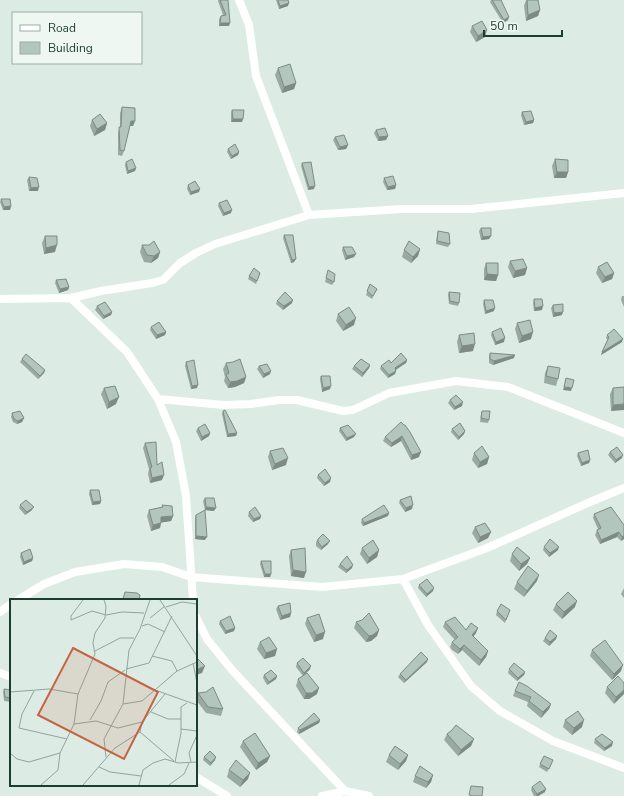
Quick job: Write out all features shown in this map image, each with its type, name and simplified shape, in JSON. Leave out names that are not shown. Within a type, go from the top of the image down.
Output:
[{"type":"street","points":[[239,0],[249,25],[256,76],[309,214]]},
{"type":"street","points":[[0,299],[71,298],[101,291],[152,284],[163,280],[180,263],[215,244],[309,214],[471,209],[624,193]]},
{"type":"street","points":[[71,298],[127,352],[158,399],[176,442],[186,496],[193,599]]},
{"type":"street","points":[[158,399],[224,405],[251,404],[279,400],[297,400],[343,411],[353,410],[389,393],[456,381],[508,387],[624,434]]},
{"type":"street","points":[[20,599],[44,584],[75,572],[124,564],[162,567],[191,577],[322,587],[403,579],[487,548],[624,488]]},
{"type":"street","points":[[403,579],[428,625],[470,686],[500,711],[553,741],[624,768]]},
{"type":"street","points":[[0,612],[10,605]]},
{"type":"street","points":[[197,619],[207,639],[232,670],[345,791]]},
{"type":"street","points":[[0,673],[10,677]]},
{"type":"street","points":[[197,778],[227,796]]},
{"type":"street","points":[[322,796],[345,791],[369,796]]},
{"type":"building","points":[[220,0],[228,0],[230,23],[220,23],[221,16],[226,15]]},
{"type":"building","points":[[278,0],[288,0],[289,3],[280,6]]},
{"type":"building","points":[[492,0],[501,0],[509,17],[504,20]]},
{"type":"building","points":[[527,0],[538,0],[540,10],[528,15]]},
{"type":"building","points":[[482,21],[487,30],[478,36],[472,26]]},
{"type":"building","points":[[290,64],[296,83],[284,87],[278,68]]},
{"type":"building","points":[[122,107],[135,108],[135,121],[131,121],[124,151],[120,150],[119,127],[121,127]]},
{"type":"building","points":[[232,110],[244,110],[243,119],[233,119]]},
{"type":"building","points":[[531,111],[534,120],[526,122],[522,112]]},
{"type":"building","points":[[100,114],[107,123],[97,129],[92,120]]},
{"type":"building","points":[[385,128],[388,136],[379,137],[376,130]]},
{"type":"building","points":[[344,135],[348,145],[340,147],[335,137]]},
{"type":"building","points":[[235,144],[239,152],[232,156],[228,149]]},
{"type":"building","points":[[132,159],[136,168],[128,171],[126,162]]},
{"type":"building","points":[[555,159],[568,160],[568,172],[557,172]]},
{"type":"building","points":[[311,162],[315,186],[309,187],[302,163]]},
{"type":"building","points":[[393,176],[396,185],[388,187],[384,178]]},
{"type":"building","points":[[29,177],[37,178],[39,187],[31,188]]},
{"type":"building","points":[[195,181],[200,189],[191,192],[188,185]]},
{"type":"building","points":[[1,199],[10,199],[11,206],[4,207]]},
{"type":"building","points":[[227,200],[232,210],[224,213],[219,203]]},
{"type":"building","points":[[481,228],[491,228],[491,236],[483,237]]},
{"type":"building","points":[[438,231],[449,233],[450,244],[437,241]]},
{"type":"building","points":[[284,235],[293,235],[296,259],[292,260]]},
{"type":"building","points":[[45,236],[57,236],[57,245],[46,248]]},
{"type":"building","points":[[154,241],[160,252],[154,256],[147,255],[142,245],[149,245]]},
{"type":"building","points":[[409,241],[420,249],[413,257],[404,250]]},
{"type":"building","points":[[343,247],[352,247],[356,254],[347,256]]},
{"type":"building","points":[[523,259],[527,268],[515,271],[510,261]]},
{"type":"building","points":[[607,262],[614,273],[605,277],[598,267]]},
{"type":"building","points":[[486,263],[498,263],[498,275],[487,274]]},
{"type":"building","points":[[254,268],[260,273],[257,281],[249,276]]},
{"type":"building","points":[[328,270],[335,274],[334,282],[326,278]]},
{"type":"building","points":[[66,279],[69,287],[60,289],[56,280]]},
{"type":"building","points":[[370,284],[377,289],[373,296],[367,291]]},
{"type":"building","points":[[285,292],[293,300],[284,306],[277,301]]},
{"type":"building","points":[[449,292],[460,293],[459,303],[450,301]]},
{"type":"building","points":[[534,299],[542,299],[543,306],[535,308]]},
{"type":"building","points":[[484,300],[493,300],[495,308],[486,311]]},
{"type":"building","points":[[105,302],[112,312],[104,316],[97,306]]},
{"type":"building","points":[[563,304],[563,312],[554,313],[553,305]]},
{"type":"building","points":[[349,307],[356,318],[346,325],[338,314]]},
{"type":"building","points":[[530,320],[533,332],[522,336],[517,323]]},
{"type":"building","points":[[159,322],[166,332],[157,335],[151,327]]},
{"type":"building","points":[[501,328],[505,338],[496,342],[492,332]]},
{"type":"building","points":[[614,329],[623,339],[602,352],[609,337],[607,335]]},
{"type":"building","points":[[474,333],[475,344],[462,346],[459,335]]},
{"type":"building","points":[[401,353],[407,360],[395,368],[396,371],[389,375],[381,366],[389,360],[391,363]]},
{"type":"building","points":[[490,353],[515,355],[494,361],[490,359]]},
{"type":"building","points":[[26,354],[45,370],[40,376],[22,359]]},
{"type":"building","points":[[240,359],[246,377],[230,382],[226,375],[229,373],[226,363]]},
{"type":"building","points":[[361,359],[370,365],[363,373],[354,366]]},
{"type":"building","points":[[194,360],[198,385],[192,386],[186,362]]},
{"type":"building","points":[[267,364],[271,371],[264,374],[259,366]]},
{"type":"building","points":[[548,366],[560,368],[558,379],[546,376]]},
{"type":"building","points":[[321,376],[330,376],[331,386],[323,388]]},
{"type":"building","points":[[566,378],[574,380],[572,388],[564,387]]},
{"type":"building","points":[[115,386],[119,397],[109,402],[104,388]]},
{"type":"building","points":[[624,387],[624,404],[613,405],[613,388]]},
{"type":"building","points":[[456,395],[463,402],[455,407],[450,400]]},
{"type":"building","points":[[225,410],[237,433],[228,434],[223,411]]},
{"type":"building","points":[[20,411],[24,418],[18,421],[14,419],[12,413]]},
{"type":"building","points":[[482,411],[490,411],[489,420],[481,418]]},
{"type":"building","points":[[401,422],[410,432],[421,452],[412,455],[402,436],[392,443],[385,437]]},
{"type":"building","points":[[460,423],[465,431],[459,437],[452,429]]},
{"type":"building","points":[[205,424],[210,433],[202,437],[198,428]]},
{"type":"building","points":[[348,425],[356,434],[347,438],[340,428]]},
{"type":"building","points":[[156,442],[157,465],[162,462],[164,475],[152,478],[150,468],[152,467],[145,443]]},
{"type":"building","points":[[482,446],[489,457],[480,462],[474,453]]},
{"type":"building","points":[[617,447],[623,455],[616,460],[610,452]]},
{"type":"building","points":[[283,448],[288,458],[275,464],[270,451]]},
{"type":"building","points":[[588,450],[590,460],[582,463],[578,453]]},
{"type":"building","points":[[325,469],[331,478],[325,483],[318,475]]},
{"type":"building","points":[[90,490],[99,490],[101,501],[93,502]]},
{"type":"building","points":[[411,496],[413,505],[406,508],[400,500]]},
{"type":"building","points":[[205,498],[214,498],[216,508],[206,507]]},
{"type":"building","points":[[26,500],[34,507],[27,512],[20,505]]},
{"type":"building","points":[[162,505],[172,506],[173,516],[161,517],[161,523],[153,525],[149,510],[163,507]]},
{"type":"building","points":[[384,505],[389,513],[364,523],[362,519]]},
{"type":"building","points":[[255,507],[261,516],[254,519],[249,512]]},
{"type":"building","points":[[611,507],[624,525],[624,536],[622,537],[619,532],[601,540],[597,530],[601,528],[594,514]]},
{"type":"building","points":[[205,510],[207,537],[196,536],[196,515]]},
{"type":"building","points":[[485,523],[491,532],[480,537],[475,527]]},
{"type":"building","points":[[323,534],[330,541],[322,547],[318,542],[318,539]]},
{"type":"building","points":[[550,539],[559,547],[550,553],[544,547]]},
{"type":"building","points":[[373,540],[379,550],[369,558],[362,548]]},
{"type":"building","points":[[517,547],[530,558],[521,564],[512,554]]},
{"type":"building","points":[[305,548],[306,572],[293,570],[291,550]]},
{"type":"building","points":[[30,549],[33,558],[24,562],[21,553]]},
{"type":"building","points":[[347,556],[353,565],[347,570],[340,564]]},
{"type":"building","points":[[261,561],[271,561],[271,574],[265,574]]},
{"type":"building","points":[[528,566],[539,575],[527,591],[517,582]]},
{"type":"building","points":[[427,579],[434,588],[427,594],[419,585]]},
{"type":"building","points":[[125,592],[137,593],[140,595],[139,599],[123,599]]},
{"type":"building","points":[[568,592],[577,601],[564,612],[556,604]]},
{"type":"building","points":[[290,603],[291,613],[282,616],[278,606]]},
{"type":"building","points":[[501,604],[510,610],[506,620],[497,611]]},
{"type":"building","points":[[369,613],[379,630],[373,635],[369,636],[356,622],[362,620]]},
{"type":"building","points":[[319,614],[325,632],[316,635],[307,618]]},
{"type":"building","points":[[230,616],[235,628],[226,631],[220,621]]},
{"type":"building","points":[[455,617],[466,630],[471,623],[478,628],[472,635],[488,651],[481,660],[464,645],[460,649],[452,642],[458,637],[445,622]]},
{"type":"building","points":[[550,630],[557,636],[550,642],[545,638]]},
{"type":"building","points":[[269,637],[277,649],[266,653],[260,642]]},
{"type":"building","points":[[605,640],[623,665],[614,674],[592,650]]},
{"type":"building","points":[[421,652],[428,659],[406,680],[400,674]]},
{"type":"building","points":[[197,658],[205,666],[197,670]]},
{"type":"building","points":[[303,658],[311,666],[304,673],[297,663]]},
{"type":"building","points":[[514,663],[525,672],[518,678],[509,669]]},
{"type":"building","points":[[271,670],[277,676],[269,682],[264,675]]},
{"type":"building","points":[[307,673],[319,688],[312,693],[306,693],[298,679]]},
{"type":"building","points":[[618,676],[624,683],[624,690],[616,697],[607,687]]},
{"type":"building","points":[[519,682],[527,686],[551,704],[543,712],[529,701],[531,697],[515,691]]},
{"type":"building","points":[[213,687],[223,709],[208,707],[198,693],[206,692]]},
{"type":"building","points":[[4,689],[10,690],[10,698],[5,697]]},
{"type":"building","points":[[578,711],[584,720],[574,728],[565,720]]},
{"type":"building","points":[[314,713],[320,720],[300,730],[298,728]]},
{"type":"building","points":[[456,725],[474,739],[461,750],[447,734]]},
{"type":"building","points":[[255,733],[270,756],[258,763],[243,741]]},
{"type":"building","points":[[602,734],[613,742],[605,748],[595,739]]},
{"type":"building","points":[[395,746],[408,755],[400,764],[389,755]]},
{"type":"building","points":[[210,751],[216,757],[211,763],[204,757]]},
{"type":"building","points":[[544,756],[553,760],[549,769],[540,764]]},
{"type":"building","points":[[236,760],[250,773],[243,780],[229,770]]},
{"type":"building","points":[[420,766],[433,775],[428,782],[415,776]]},
{"type":"building","points":[[540,781],[546,789],[537,794],[532,787]]},
{"type":"building","points":[[471,786],[483,787],[482,796],[469,795]]}]
